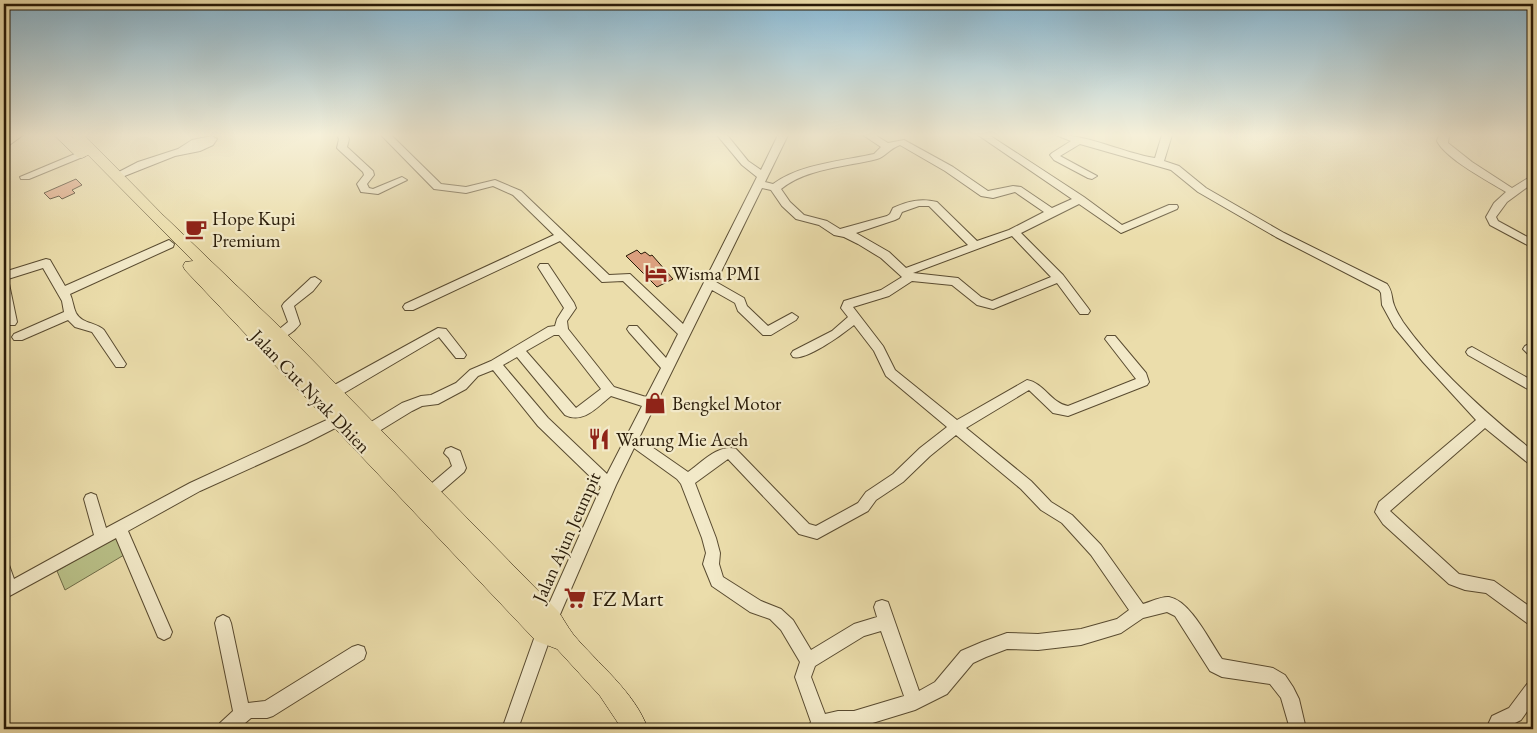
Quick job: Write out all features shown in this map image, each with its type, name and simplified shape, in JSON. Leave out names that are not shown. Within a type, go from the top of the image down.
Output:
[{"type":"highway","name":"Jalan Cut Nyak Dhien","points":[[97,169],[169,244],[345,416],[608,688],[636,729]]},
{"type":"highway","name":"Jalan Cut Nyak Dhien","points":[[111,169],[158,218],[278,334],[334,392],[345,416],[371,429],[430,492],[553,631]]},
{"type":"street","points":[[24,177],[44,169]]},
{"type":"street","points":[[118,175],[131,169]]},
{"type":"street","points":[[366,169],[369,176],[362,184],[365,190],[374,192],[402,180]]},
{"type":"street","points":[[420,169],[438,187],[466,190],[495,183],[518,193],[606,279],[626,277],[685,333]]},
{"type":"street","points":[[751,169],[761,180],[775,188],[786,204],[800,217],[822,223],[838,233],[846,234],[862,241],[885,255],[908,274],[959,283],[981,304],[993,304],[1059,278]]},
{"type":"street","name":"Jalan Ajun Jeumpit","points":[[510,729],[553,631],[609,485],[667,367],[711,284],[766,169]]},
{"type":"street","points":[[775,188],[784,181],[818,169]]},
{"type":"street","points":[[949,169],[985,194],[991,196],[1010,189],[1017,189],[1052,213]]},
{"type":"street","points":[[1035,169],[1080,199],[1120,230],[1173,207]]},
{"type":"street","points":[[1079,169],[1092,176]]},
{"type":"street","points":[[1177,169],[1202,190],[1280,235],[1383,287],[1387,292],[1388,305],[1398,324],[1427,359],[1485,420],[1533,459]]},
{"type":"street","points":[[1475,169],[1511,194]]},
{"type":"street","points":[[1533,178],[1511,194],[1493,211],[1491,217],[1494,223],[1533,244]]},
{"type":"street","points":[[1080,199],[1014,232],[908,274],[885,293],[848,304],[847,308],[879,349],[890,373],[1026,485],[1046,506],[1066,519],[1102,558],[1139,612]]},
{"type":"street","points":[[846,234],[891,218],[895,216],[897,210],[904,206],[923,202],[932,204],[975,246]]},
{"type":"street","points":[[1014,232],[1059,278],[1084,310]]},
{"type":"street","points":[[409,306],[561,236]]},
{"type":"street","points":[[63,292],[169,244]]},
{"type":"street","points":[[4,276],[46,263],[68,301],[70,314],[79,324],[96,329],[120,364]]},
{"type":"street","points":[[544,267],[570,308],[561,318],[563,331],[609,390],[649,403]]},
{"type":"street","points":[[4,281],[10,322]]},
{"type":"street","points":[[278,334],[294,324],[288,306],[291,301],[313,285],[315,281]]},
{"type":"street","points":[[711,284],[740,301],[742,308],[767,332],[792,317]]},
{"type":"street","points":[[18,337],[70,314]]},
{"type":"street","points":[[797,354],[836,334],[855,318]]},
{"type":"street","points":[[633,329],[667,367]]},
{"type":"street","points":[[371,429],[407,407],[421,401],[433,400],[461,386],[474,373],[495,364],[552,330],[563,331]]},
{"type":"street","points":[[334,392],[438,332],[442,332],[460,355]]},
{"type":"street","points":[[687,481],[725,454],[731,453],[804,529],[817,533],[863,507],[871,496],[898,478],[925,452],[955,428],[1027,385],[1032,386],[1058,409],[1068,411],[1143,382],[1142,376],[1110,338]]},
{"type":"street","points":[[518,350],[570,411],[576,414],[583,411],[609,390]]},
{"type":"street","points":[[1472,352],[1533,387]]},
{"type":"street","points":[[495,364],[543,422],[609,485]]},
{"type":"street","points":[[4,570],[7,590],[194,487],[345,416]]},
{"type":"street","points":[[1485,420],[1384,506],[1382,512],[1388,520],[1454,578],[1465,583],[1489,586],[1533,618]]},
{"type":"street","points":[[631,439],[682,475],[687,481],[709,538],[713,553],[711,564],[717,581],[756,607],[775,614],[787,625],[808,661]]},
{"type":"street","points":[[430,492],[459,468],[455,455],[451,453]]},
{"type":"street","points":[[91,499],[102,539]]},
{"type":"street","points":[[120,529],[164,632]]},
{"type":"street","points":[[915,702],[884,615],[808,661],[803,677],[817,727],[834,719],[857,725],[915,702],[941,688],[967,657],[982,650],[1007,641],[1038,642],[1081,637],[1121,625],[1139,612],[1168,604],[1181,611],[1216,665],[1222,669],[1273,676],[1279,679],[1284,684],[1298,729]]},
{"type":"street","points":[[223,623],[242,713]]},
{"type":"street","points":[[226,729],[242,713],[257,707],[267,710],[358,653]]},
{"type":"street","points":[[1494,729],[1498,722],[1515,714],[1533,690]]},
{"type":"green space","points":[[115,537],[124,555],[65,590],[57,571]]},
{"type":"building","points":[[76,179],[82,185],[72,190],[75,193],[62,199],[59,196],[50,199],[44,193]]},
{"type":"building","name":"Wisma PMI","points":[[637,250],[641,254],[645,252],[650,256],[652,255],[673,279],[657,287],[626,256]]},
{"type":"place","name":"Hope Kupi Premium","points":[[196,229]]},
{"type":"place","name":"Wisma PMI","points":[[656,273]]},
{"type":"place","name":"Bengkel Motor","points":[[655,403]]},
{"type":"place","name":"Warung Mie Aceh","points":[[599,439]]},
{"type":"place","name":"FZ Mart","points":[[575,598]]}]
